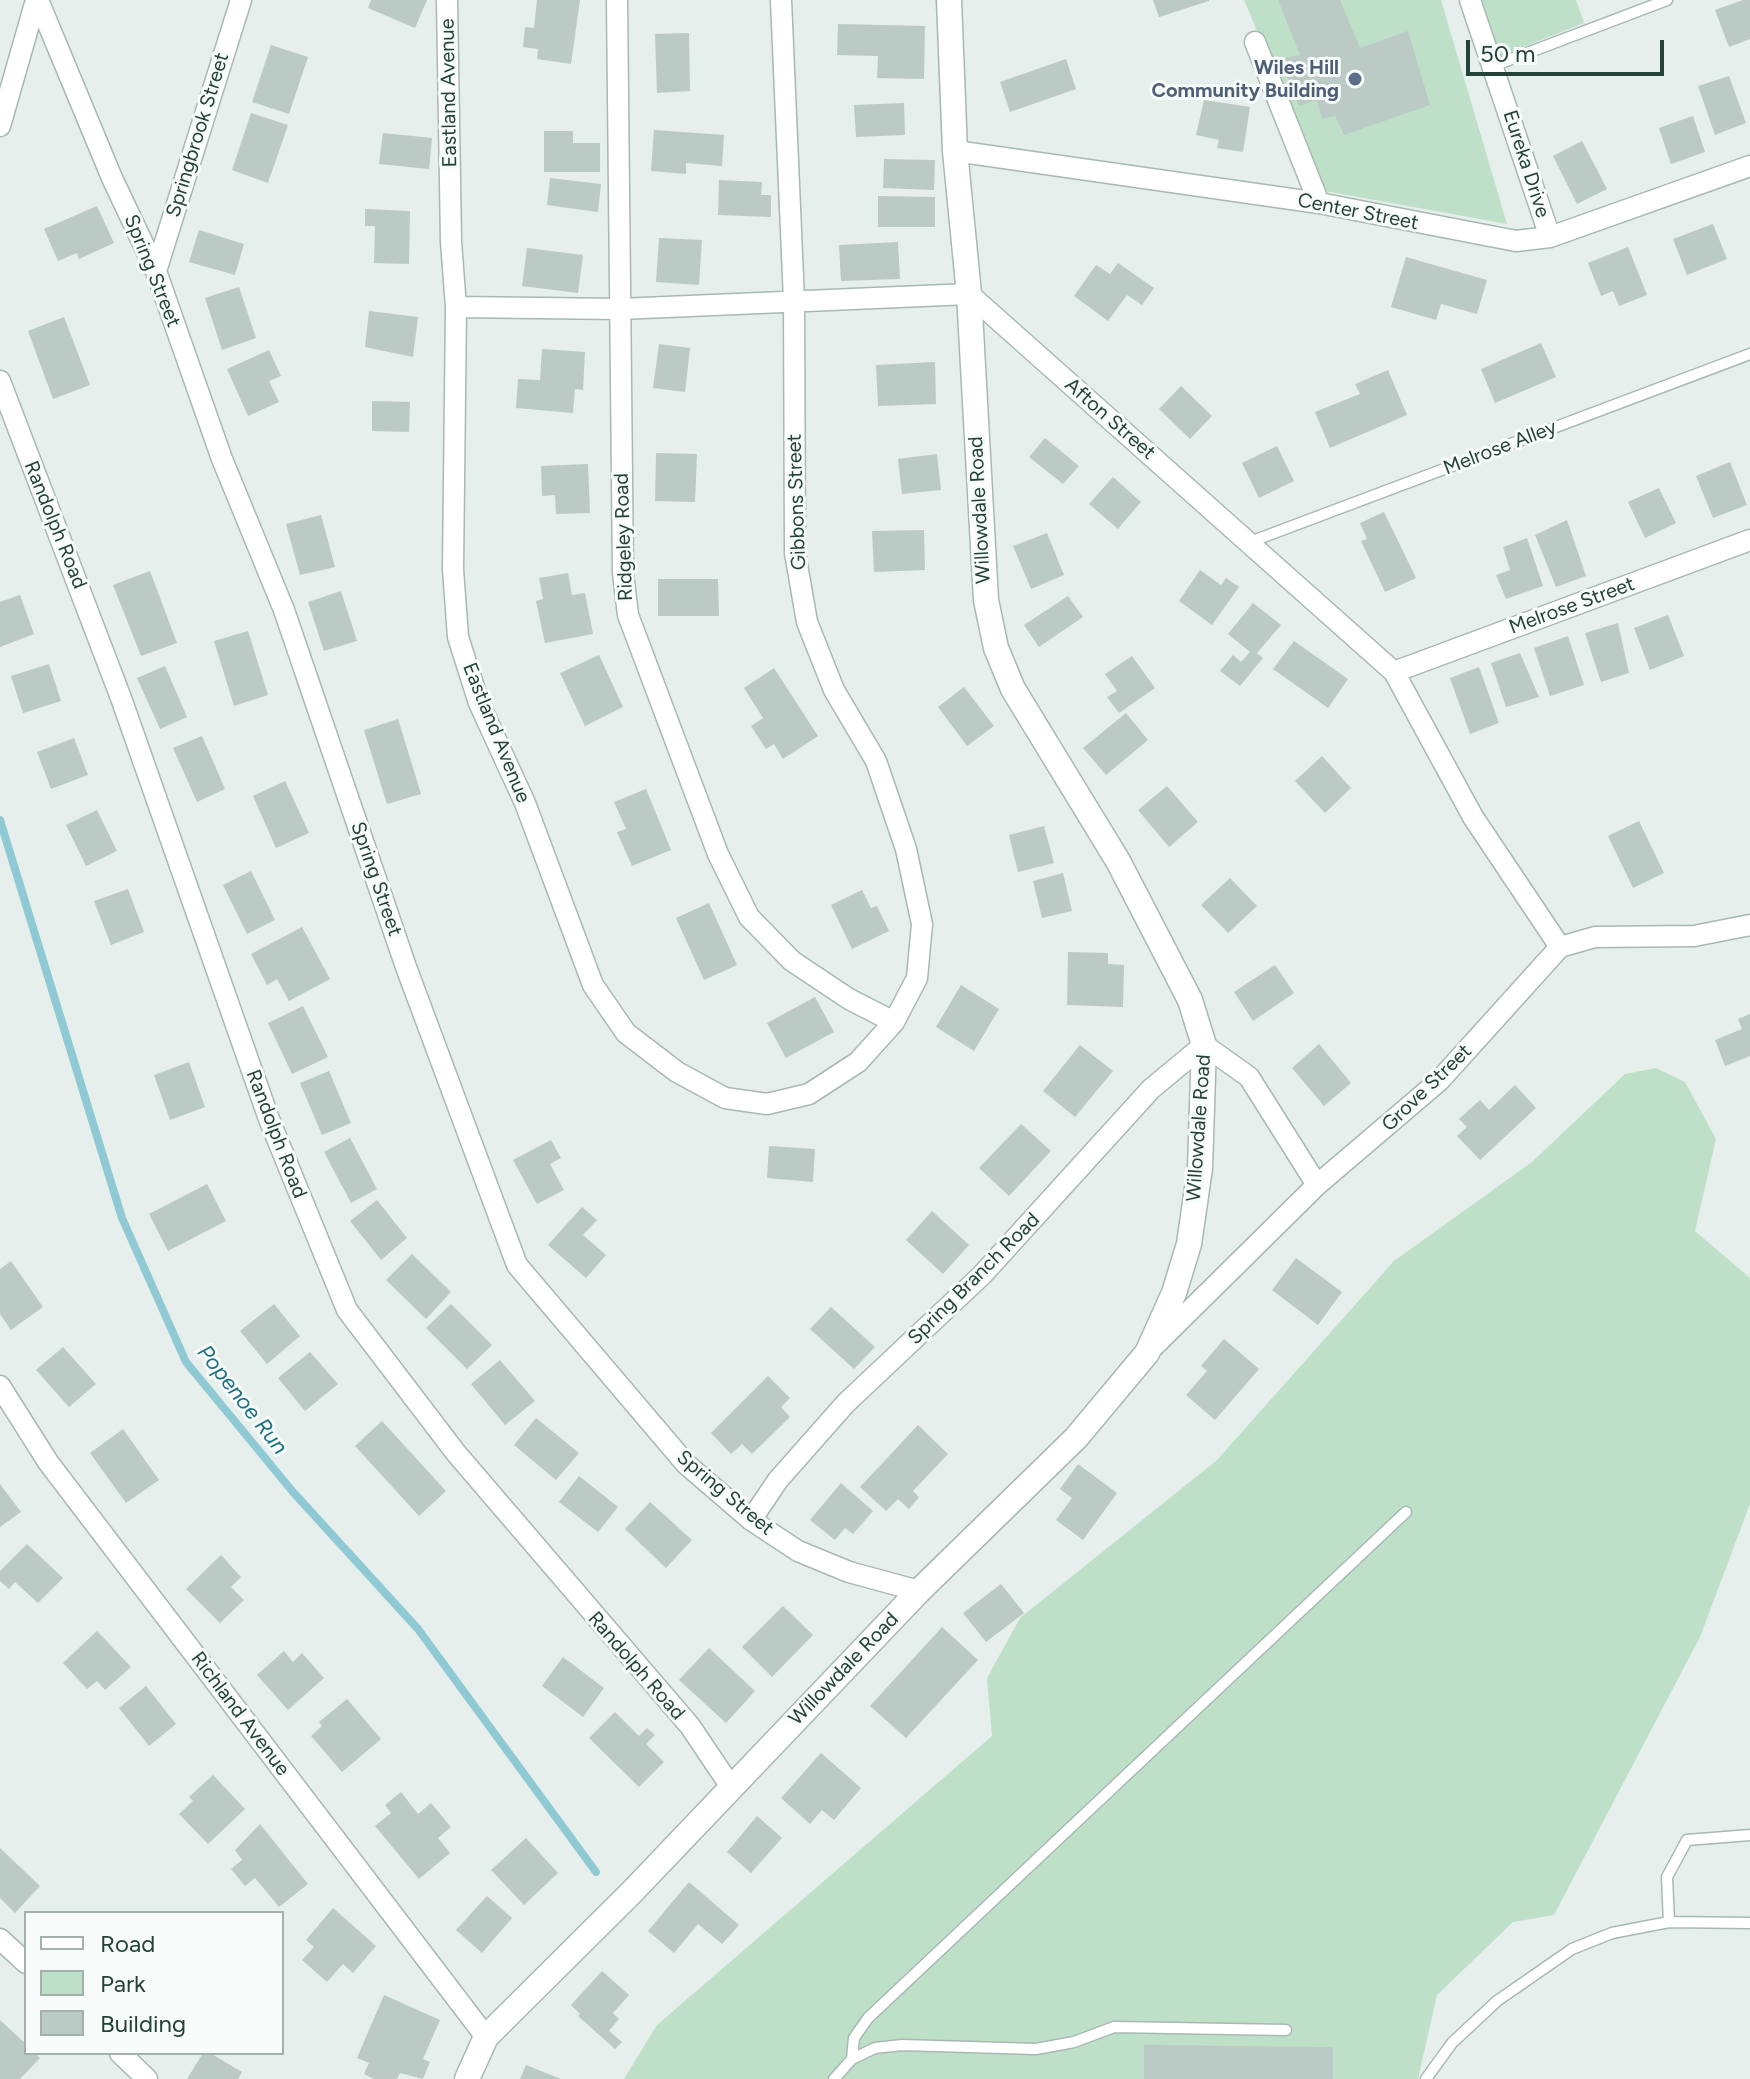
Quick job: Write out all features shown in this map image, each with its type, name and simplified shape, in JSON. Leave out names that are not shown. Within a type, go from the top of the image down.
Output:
[{"type":"street","points":[[0,126],[37,0]]},
{"type":"street","name":"Spring Street","points":[[37,0],[112,178],[156,271],[222,459],[284,610],[406,967],[517,1265],[686,1464],[751,1520],[798,1551],[849,1572],[919,1591]]},
{"type":"street","name":"Springbrook Street","points":[[156,271],[241,0]]},
{"type":"street","name":"Eastland Avenue","points":[[447,0],[451,242],[456,307],[453,569],[458,637],[479,703],[525,803],[593,985],[626,1033],[677,1072],[725,1098],[767,1104],[809,1094],[858,1062],[894,1022]]},
{"type":"street","name":"Ridgeley Road","points":[[617,0],[623,573],[628,615],[646,671],[683,755],[718,854],[749,917],[792,961],[849,999],[894,1022]]},
{"type":"street","name":"Gibbons Street","points":[[781,0],[794,300],[795,553],[807,622],[834,690],[876,761],[906,849],[922,924],[917,978],[894,1022]]},
{"type":"street","name":"Willowdale Road","points":[[467,2079],[486,2037],[631,1893],[919,1591],[1076,1438],[1147,1353],[1174,1293],[1189,1244],[1200,1168],[1204,1045],[1190,1000],[1118,861],[1013,689],[996,648],[985,585],[969,294],[955,151],[949,0]]},
{"type":"street","name":"Eureka Drive","points":[[1470,0],[1550,237]]},
{"type":"street","points":[[1255,42],[1319,203]]},
{"type":"street","name":"Center Street","points":[[955,151],[1319,203],[1516,241],[1550,237],[1750,166]]},
{"type":"street","points":[[456,307],[620,309],[969,294]]},
{"type":"street","name":"Afton Street","points":[[969,294],[1394,672],[1473,817],[1560,947]]},
{"type":"street","name":"Randolph Road","points":[[0,381],[111,671],[269,1119],[347,1310],[456,1453],[690,1726],[731,1787]]},
{"type":"street","name":"Melrose Street","points":[[1394,672],[1750,540]]},
{"type":"street","points":[[1560,947],[1595,937],[1694,936],[1750,925]]},
{"type":"street","name":"Grove Street","points":[[1147,1353],[1317,1185],[1439,1081],[1560,947]]},
{"type":"street","points":[[1204,1045],[1249,1077],[1317,1185]]},
{"type":"street","name":"Spring Branch Road","points":[[751,1520],[778,1480],[846,1403],[982,1275],[1151,1089],[1204,1045]]},
{"type":"street","name":"Richland Avenue","points":[[0,1386],[48,1462],[486,2037]]},
{"type":"street","points":[[0,1939],[24,1961]]},
{"type":"street","points":[[122,2055],[147,2079]]},
{"type":"lane","points":[[1493,66],[1667,0]]},
{"type":"lane","name":"Melrose Alley","points":[[1250,542],[1750,354]]},
{"type":"lane","points":[[852,2059],[854,2038],[868,2018],[1406,1512]]},
{"type":"lane","points":[[1669,1922],[1667,1877],[1687,1840],[1750,1835]]},
{"type":"lane","points":[[1426,2079],[1452,2043],[1497,2001],[1572,1949],[1612,1933],[1669,1922],[1750,1923]]},
{"type":"lane","points":[[834,2079],[852,2059],[875,2048],[902,2045],[1036,2049],[1074,2042],[1114,2027],[1286,2030]]},
{"type":"green space","points":[[1244,0],[1441,0],[1507,224],[1325,191]]},
{"type":"green space","points":[[1479,0],[1576,0],[1584,23],[1498,57]]},
{"type":"green space","points":[[1656,1068],[1685,1082],[1716,1139],[1695,1231],[1750,1278],[1750,1504],[1700,1637],[1554,1915],[1513,1922],[1437,1995],[1418,2079],[624,2079],[657,2025],[992,1736],[987,1678],[1020,1618],[1217,1460],[1394,1261],[1532,1162],[1625,1074]]},
{"type":"building","points":[[371,0],[427,0],[415,28],[368,8]]},
{"type":"building","points":[[537,0],[580,0],[571,64],[537,59],[538,49],[523,47],[525,27],[534,28]]},
{"type":"building","points":[[1153,0],[1209,0],[1209,1],[1159,17]]},
{"type":"building","name":"Wiles Hill Community Building","points":[[1278,0],[1340,0],[1360,48],[1408,31],[1430,105],[1344,135],[1335,116],[1322,119],[1317,100],[1299,106],[1280,59],[1300,55]]},
{"type":"building","points":[[1750,0],[1750,39],[1729,47],[1715,10]]},
{"type":"building","points":[[838,24],[925,26],[924,79],[877,78],[878,56],[837,55]]},
{"type":"building","points":[[689,33],[690,91],[657,93],[655,34]]},
{"type":"building","points":[[271,45],[308,57],[289,114],[252,102]]},
{"type":"building","points":[[1066,59],[1076,89],[1010,112],[1000,82]]},
{"type":"building","points":[[1729,76],[1746,123],[1715,135],[1698,86]]},
{"type":"building","points":[[1204,100],[1250,107],[1243,152],[1217,148],[1219,140],[1196,135]]},
{"type":"building","points":[[904,103],[905,135],[856,137],[854,105]]},
{"type":"building","points":[[251,113],[288,125],[268,183],[232,170]]},
{"type":"building","points":[[1693,116],[1705,152],[1671,164],[1659,128]]},
{"type":"building","points":[[654,130],[724,135],[722,166],[686,163],[686,174],[651,171]]},
{"type":"building","points":[[544,131],[573,131],[573,143],[600,143],[600,172],[544,172]]},
{"type":"building","points":[[383,133],[432,138],[429,169],[379,164]]},
{"type":"building","points":[[1582,141],[1607,189],[1577,204],[1553,156]]},
{"type":"building","points":[[884,159],[935,160],[934,190],[883,188]]},
{"type":"building","points":[[550,178],[601,184],[598,212],[547,205]]},
{"type":"building","points":[[719,180],[762,182],[761,195],[771,195],[771,217],[718,215]]},
{"type":"building","points":[[878,196],[935,197],[935,227],[878,227]]},
{"type":"building","points":[[97,206],[114,243],[79,259],[77,253],[58,261],[44,229]]},
{"type":"building","points":[[365,209],[410,211],[409,264],[374,263],[375,226],[365,226]]},
{"type":"building","points":[[1713,224],[1727,259],[1687,275],[1673,239]]},
{"type":"building","points":[[199,230],[244,244],[235,275],[189,262]]},
{"type":"building","points":[[659,238],[702,240],[699,285],[656,282]]},
{"type":"building","points":[[898,242],[900,279],[841,281],[839,245]]},
{"type":"building","points":[[1628,247],[1647,295],[1619,306],[1613,291],[1601,296],[1588,263]]},
{"type":"building","points":[[527,248],[583,255],[578,293],[522,286]]},
{"type":"building","points":[[1406,257],[1487,280],[1477,314],[1441,304],[1436,320],[1391,307]]},
{"type":"building","points":[[1118,263],[1154,288],[1142,305],[1127,295],[1108,321],[1074,296],[1096,265],[1110,274]]},
{"type":"building","points":[[239,287],[256,338],[222,350],[205,298]]},
{"type":"building","points":[[369,311],[418,317],[413,357],[365,347]]},
{"type":"building","points":[[64,317],[90,385],[53,399],[28,331]]},
{"type":"building","points":[[1541,343],[1556,377],[1495,403],[1481,369]]},
{"type":"building","points":[[659,344],[690,348],[685,392],[653,388]]},
{"type":"building","points":[[542,349],[585,352],[583,390],[575,389],[573,413],[516,408],[518,379],[540,380]]},
{"type":"building","points":[[269,350],[281,376],[269,381],[279,402],[248,416],[227,369]]},
{"type":"building","points":[[935,362],[936,404],[878,406],[876,365]]},
{"type":"building","points":[[1388,370],[1407,415],[1330,448],[1315,412],[1360,394],[1355,384]]},
{"type":"building","points":[[1181,386],[1212,416],[1190,439],[1159,409]]},
{"type":"building","points":[[372,401],[410,402],[409,432],[372,431]]},
{"type":"building","points":[[1045,438],[1079,466],[1063,484],[1029,457]]},
{"type":"building","points":[[1277,446],[1294,481],[1259,498],[1242,463]]},
{"type":"building","points":[[656,453],[697,454],[695,502],[655,501]]},
{"type":"building","points":[[937,454],[941,490],[902,494],[898,459]]},
{"type":"building","points":[[1730,462],[1747,505],[1713,518],[1696,476]]},
{"type":"building","points":[[588,464],[590,513],[556,514],[555,495],[542,496],[541,466]]},
{"type":"building","points":[[1113,477],[1141,502],[1118,529],[1089,504]]},
{"type":"building","points":[[1659,488],[1676,523],[1645,538],[1628,502]]},
{"type":"building","points":[[1384,512],[1416,578],[1385,592],[1361,541],[1367,539],[1360,523]]},
{"type":"building","points":[[321,515],[335,567],[300,575],[286,524]]},
{"type":"building","points":[[1567,520],[1586,576],[1556,587],[1535,535]]},
{"type":"building","points":[[924,530],[925,570],[874,572],[872,531]]},
{"type":"building","points":[[1047,533],[1064,575],[1031,589],[1013,546]]},
{"type":"building","points":[[1527,538],[1543,586],[1506,599],[1496,575],[1510,570],[1503,547]]},
{"type":"building","points":[[1200,570],[1221,585],[1226,578],[1239,587],[1212,625],[1179,601]]},
{"type":"building","points":[[150,571],[177,643],[141,656],[113,585]]},
{"type":"building","points":[[568,573],[572,595],[585,593],[593,634],[545,643],[536,601],[543,599],[539,578]]},
{"type":"building","points":[[658,579],[718,579],[719,616],[658,616]]},
{"type":"building","points":[[341,591],[357,641],[324,651],[308,602]]},
{"type":"building","points":[[20,595],[34,634],[0,647],[0,602]]},
{"type":"building","points":[[1068,596],[1083,617],[1039,647],[1024,625]]},
{"type":"building","points":[[1253,603],[1281,625],[1257,653],[1263,658],[1240,686],[1220,671],[1233,655],[1241,662],[1250,652],[1228,634]]},
{"type":"building","points":[[1668,615],[1684,656],[1650,670],[1634,628]]},
{"type":"building","points":[[1618,623],[1629,673],[1601,682],[1585,633]]},
{"type":"building","points":[[248,631],[268,695],[234,706],[214,641]]},
{"type":"building","points":[[1568,636],[1584,685],[1550,696],[1534,648]]},
{"type":"building","points":[[1294,641],[1348,679],[1328,708],[1273,669]]},
{"type":"building","points":[[1520,653],[1539,697],[1506,707],[1491,663]]},
{"type":"building","points":[[599,655],[623,707],[585,726],[560,673]]},
{"type":"building","points":[[1132,656],[1155,688],[1119,713],[1107,697],[1117,691],[1105,674]]},
{"type":"building","points":[[49,664],[61,701],[23,713],[11,676]]},
{"type":"building","points":[[165,666],[187,717],[160,729],[137,678]]},
{"type":"building","points":[[1479,667],[1499,723],[1470,734],[1450,678]]},
{"type":"building","points":[[774,668],[818,736],[783,759],[774,744],[766,749],[751,726],[763,718],[744,688]]},
{"type":"building","points":[[964,687],[994,726],[967,746],[938,707]]},
{"type":"building","points":[[1126,713],[1148,740],[1106,775],[1083,748]]},
{"type":"building","points":[[398,719],[421,794],[387,804],[364,730]]},
{"type":"building","points":[[202,736],[225,789],[197,802],[173,748]]},
{"type":"building","points":[[74,738],[88,775],[51,789],[37,752]]},
{"type":"building","points":[[1322,756],[1351,788],[1325,813],[1295,781]]},
{"type":"building","points":[[285,781],[309,833],[276,848],[253,796]]},
{"type":"building","points":[[1167,786],[1198,822],[1169,847],[1138,810]]},
{"type":"building","points":[[646,789],[671,850],[632,866],[617,832],[626,829],[614,802]]},
{"type":"building","points":[[97,810],[117,851],[86,866],[66,825]]},
{"type":"building","points":[[1639,821],[1664,873],[1633,888],[1608,836]]},
{"type":"building","points":[[1044,826],[1054,863],[1018,872],[1009,835]]},
{"type":"building","points":[[251,871],[275,920],[247,934],[223,885]]},
{"type":"building","points":[[1063,873],[1072,911],[1042,918],[1033,881]]},
{"type":"building","points":[[1230,878],[1257,906],[1228,933],[1201,905]]},
{"type":"building","points":[[128,889],[144,932],[111,945],[94,901]]},
{"type":"building","points":[[862,890],[871,908],[877,906],[889,931],[852,949],[831,905]]},
{"type":"building","points":[[709,903],[737,965],[704,980],[676,918]]},
{"type":"building","points":[[302,927],[330,979],[289,1001],[277,979],[267,985],[251,954]]},
{"type":"building","points":[[1068,952],[1108,953],[1108,964],[1124,965],[1123,1007],[1067,1005]]},
{"type":"building","points":[[1275,965],[1294,993],[1253,1021],[1234,992]]},
{"type":"building","points":[[961,985],[999,1009],[974,1051],[936,1027]]},
{"type":"building","points":[[815,997],[834,1032],[786,1058],[767,1023]]},
{"type":"building","points":[[303,1006],[328,1057],[292,1074],[268,1023]]},
{"type":"building","points":[[1750,1014],[1750,1056],[1725,1066],[1715,1040],[1742,1029],[1738,1019]]},
{"type":"building","points":[[1319,1044],[1351,1083],[1324,1106],[1292,1068]]},
{"type":"building","points":[[1080,1045],[1113,1071],[1075,1117],[1043,1091]]},
{"type":"building","points":[[189,1062],[205,1107],[170,1120],[154,1075]]},
{"type":"building","points":[[329,1071],[351,1123],[322,1135],[300,1083]]},
{"type":"building","points":[[1515,1085],[1536,1108],[1480,1160],[1457,1136],[1467,1127],[1459,1119],[1480,1100],[1489,1110]]},
{"type":"building","points":[[1021,1124],[1051,1151],[1009,1196],[979,1168]]},
{"type":"building","points":[[350,1138],[377,1189],[351,1203],[324,1152]]},
{"type":"building","points":[[551,1140],[561,1158],[550,1164],[564,1190],[537,1204],[513,1160]]},
{"type":"building","points":[[769,1146],[815,1149],[813,1182],[767,1178]]},
{"type":"building","points":[[207,1184],[226,1221],[168,1251],[149,1214]]},
{"type":"building","points":[[377,1200],[407,1238],[381,1260],[350,1221]]},
{"type":"building","points":[[582,1207],[597,1220],[583,1235],[606,1255],[586,1278],[548,1245]]},
{"type":"building","points":[[932,1211],[969,1245],[943,1274],[906,1240]]},
{"type":"building","points":[[412,1254],[451,1292],[426,1319],[386,1280]]},
{"type":"building","points":[[1296,1258],[1342,1292],[1318,1325],[1272,1290]]},
{"type":"building","points":[[11,1261],[43,1307],[11,1330],[0,1314],[0,1269]]},
{"type":"building","points":[[274,1304],[300,1336],[267,1364],[240,1331]]},
{"type":"building","points":[[451,1304],[492,1345],[467,1369],[426,1328]]},
{"type":"building","points":[[831,1307],[875,1347],[854,1369],[810,1329]]},
{"type":"building","points":[[1224,1339],[1259,1369],[1215,1420],[1186,1395],[1207,1371],[1201,1366]]},
{"type":"building","points":[[63,1347],[96,1384],[69,1407],[36,1370]]},
{"type":"building","points":[[310,1352],[338,1384],[305,1411],[278,1378]]},
{"type":"building","points":[[500,1360],[535,1401],[505,1425],[471,1384]]},
{"type":"building","points":[[768,1376],[790,1398],[781,1407],[790,1417],[752,1454],[742,1444],[731,1454],[711,1433]]},
{"type":"building","points":[[536,1418],[579,1453],[556,1480],[514,1445]]},
{"type":"building","points":[[382,1421],[446,1491],[419,1516],[355,1446]]},
{"type":"building","points":[[918,1425],[948,1454],[913,1491],[919,1497],[909,1509],[898,1499],[886,1511],[860,1487]]},
{"type":"building","points":[[123,1429],[159,1480],[126,1503],[90,1453]]},
{"type":"building","points":[[1078,1464],[1117,1493],[1083,1540],[1056,1520],[1072,1498],[1060,1489]]},
{"type":"building","points":[[579,1476],[618,1507],[598,1532],[559,1502]]},
{"type":"building","points":[[841,1483],[873,1511],[853,1534],[845,1528],[835,1540],[810,1520]]},
{"type":"building","points":[[0,1484],[21,1512],[0,1527]]},
{"type":"building","points":[[650,1502],[692,1540],[666,1568],[625,1529]]},
{"type":"building","points":[[27,1544],[63,1578],[38,1603],[15,1582],[9,1589],[0,1581],[0,1571]]},
{"type":"building","points":[[221,1555],[241,1577],[231,1587],[244,1600],[220,1623],[186,1589]]},
{"type":"building","points":[[1001,1584],[1024,1613],[986,1642],[963,1613]]},
{"type":"building","points":[[783,1606],[813,1635],[772,1677],[742,1647]]},
{"type":"building","points":[[942,1627],[978,1660],[906,1738],[870,1706]]},
{"type":"building","points":[[97,1631],[131,1667],[105,1690],[97,1681],[87,1689],[63,1663]]},
{"type":"building","points":[[709,1648],[755,1691],[726,1723],[679,1680]]},
{"type":"building","points":[[284,1651],[293,1662],[302,1653],[324,1678],[288,1710],[257,1675]]},
{"type":"building","points":[[563,1657],[604,1688],[583,1717],[542,1686]]},
{"type":"building","points":[[146,1686],[176,1724],[149,1746],[119,1708]]},
{"type":"building","points":[[347,1699],[381,1739],[342,1772],[311,1736],[322,1726],[319,1722]]},
{"type":"building","points":[[615,1712],[639,1736],[647,1728],[655,1735],[646,1744],[664,1762],[639,1787],[589,1738]]},
{"type":"building","points":[[821,1753],[861,1788],[834,1820],[822,1810],[810,1824],[781,1798]]},
{"type":"building","points":[[213,1775],[245,1809],[208,1844],[179,1814],[193,1801],[189,1797]]},
{"type":"building","points":[[401,1792],[418,1814],[431,1803],[451,1827],[438,1838],[450,1853],[419,1879],[375,1826],[391,1813],[385,1805]]},
{"type":"building","points":[[757,1816],[782,1838],[751,1873],[727,1852]]},
{"type":"building","points":[[260,1824],[308,1884],[279,1907],[255,1878],[245,1886],[231,1869],[242,1860],[235,1850]]},
{"type":"building","points":[[526,1838],[558,1873],[524,1905],[491,1870]]},
{"type":"building","points":[[0,1848],[40,1886],[15,1913],[0,1898]]},
{"type":"building","points":[[689,1882],[739,1925],[722,1944],[698,1924],[674,1953],[648,1931]]},
{"type":"building","points":[[487,1896],[512,1918],[482,1953],[456,1930]]},
{"type":"building","points":[[333,1908],[376,1946],[353,1973],[343,1964],[327,1982],[302,1960],[314,1947],[306,1940]]},
{"type":"building","points":[[602,1971],[629,1995],[613,2013],[619,2019],[609,2031],[622,2042],[615,2049],[578,2016],[580,2014],[571,2005]]},
{"type":"building","points":[[384,1995],[440,2020],[423,2059],[430,2062],[423,2079],[400,2073],[397,2079],[374,2079],[364,2074],[369,2063],[357,2058]]},
{"type":"building","points":[[0,2020],[24,2042],[24,2055],[40,2058],[20,2079],[0,2079]]},
{"type":"building","points":[[1144,2045],[1333,2047],[1333,2079],[1144,2079]]},
{"type":"building","points":[[202,2055],[213,2055],[242,2072],[238,2079],[187,2079]]},
{"type":"building","points":[[526,2065],[561,2079],[520,2079]]},
{"type":"waterway","name":"Popenoe Run","points":[[0,820],[122,1218],[186,1362],[293,1492],[418,1629],[596,1872]]},
{"type":"place","name":"Wiles Hill Community Building","points":[[1355,79]]}]
